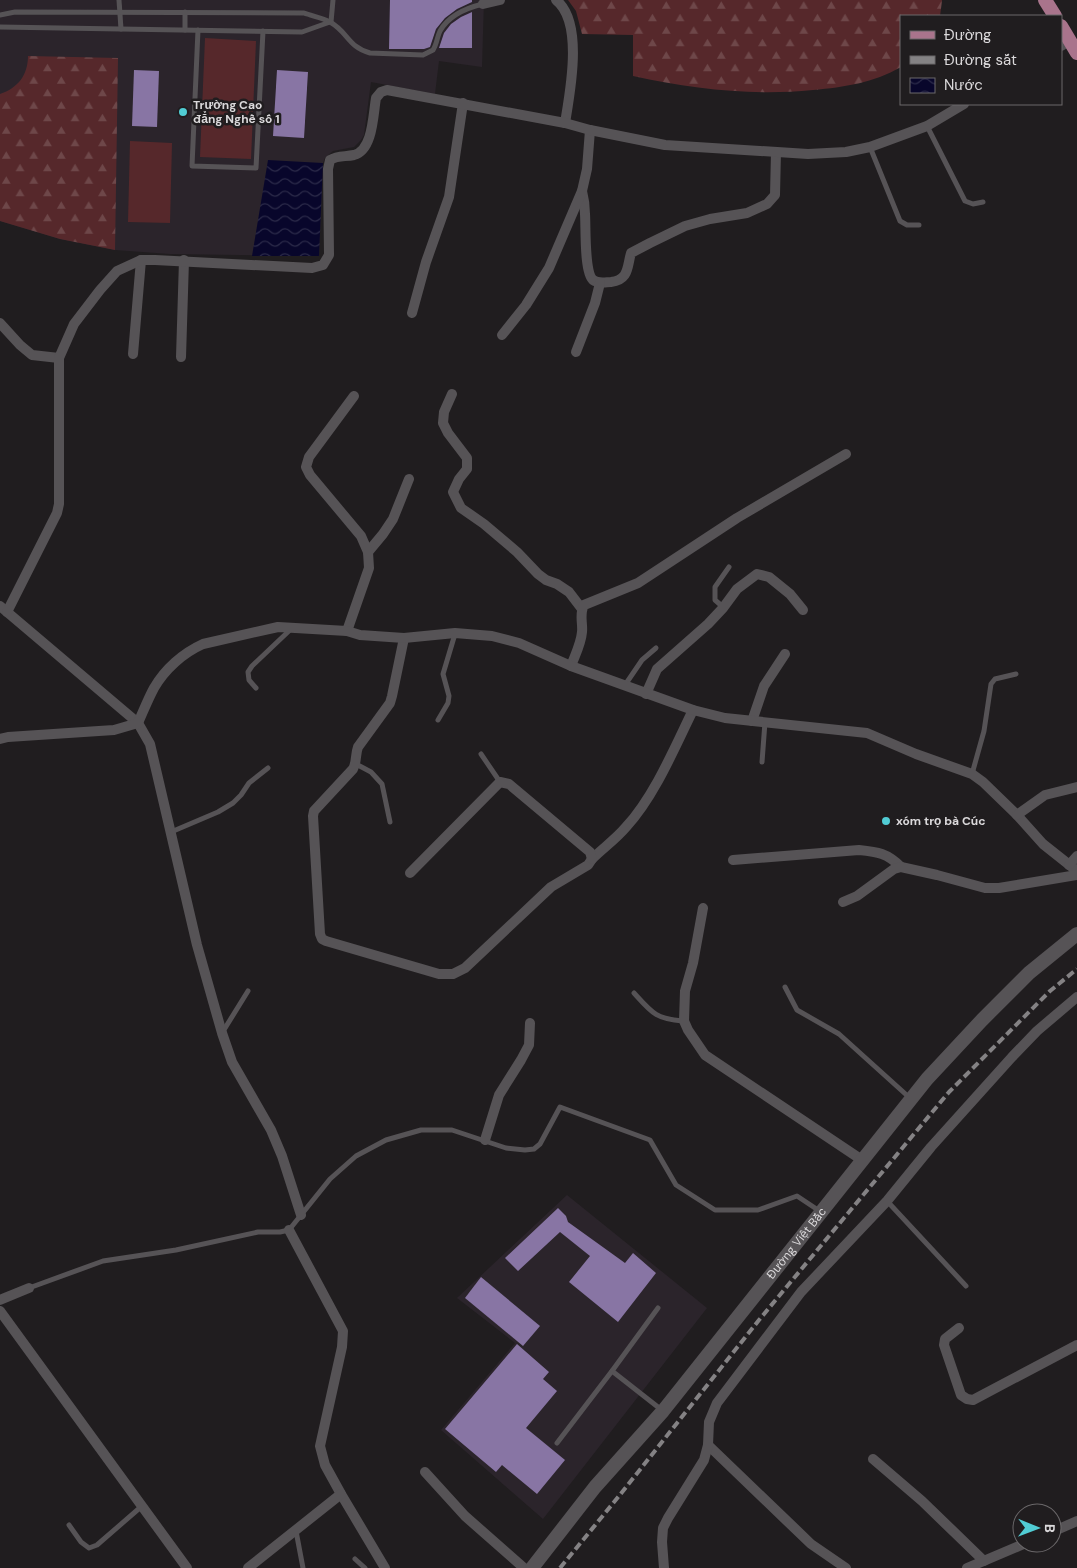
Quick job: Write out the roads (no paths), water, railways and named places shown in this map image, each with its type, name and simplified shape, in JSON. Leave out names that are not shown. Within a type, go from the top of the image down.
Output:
[{"type":"main road","points":[[1045,0],[1054,15]]},
{"type":"main road","points":[[1062,30],[1065,43],[1077,53]]},
{"type":"street","points":[[484,4],[500,0]]},
{"type":"street","points":[[556,0],[562,6],[568,20],[572,40],[573,72],[565,123]]},
{"type":"street","points":[[301,1215],[282,1156],[271,1130],[232,1062],[222,1033],[197,945],[150,744],[138,723],[4,609],[57,513],[59,504],[59,358],[74,324],[117,271],[141,260],[184,260],[312,268],[323,265],[330,255],[328,169],[330,160],[336,156],[354,155],[362,151],[368,143],[376,98],[381,92],[387,90],[565,123],[665,145],[808,154],[846,152],[870,147],[927,126],[962,105]]},
{"type":"street","points":[[412,313],[426,262],[449,197],[462,104]]},
{"type":"street","points":[[502,335],[526,305],[549,268],[582,191],[587,169],[590,130]]},
{"type":"street","points":[[582,191],[586,213],[586,256],[589,274],[593,280],[600,283],[615,281],[624,278],[628,272],[632,253],[659,239],[693,224],[710,219],[747,213],[767,204],[775,195],[776,152]]},
{"type":"street","points":[[133,354],[141,260]]},
{"type":"street","points":[[181,357],[184,260]]},
{"type":"street","points":[[576,352],[595,303],[600,283]]},
{"type":"street","points":[[0,323],[32,355],[59,358]]},
{"type":"street","points":[[452,394],[444,412],[442,423],[467,458],[467,469],[459,479],[453,492],[461,508],[484,524],[517,552],[538,574],[569,592],[582,609]]},
{"type":"street","points":[[347,631],[369,568],[368,552],[361,536],[310,475],[306,467],[309,456],[354,396]]},
{"type":"street","points":[[571,666],[580,642],[582,609],[584,605],[638,584],[738,518],[846,454]]},
{"type":"street","points":[[368,552],[393,519],[409,478]]},
{"type":"street","points":[[646,694],[657,669],[724,608],[737,589],[757,574],[769,577],[790,594],[803,610]]},
{"type":"street","points":[[0,739],[8,736],[114,730],[138,723],[154,688],[171,666],[191,650],[203,644],[278,627],[347,631],[360,635],[404,638],[455,633],[492,636],[519,643],[571,666],[693,710],[725,718],[867,733],[916,754],[972,774],[1017,815],[1043,844],[1074,870]]},
{"type":"street","points":[[404,638],[390,703],[358,748],[356,764],[353,769],[316,808],[313,816],[320,934],[322,939],[326,941],[438,974],[453,974],[465,968],[551,888],[588,865],[626,827],[640,809],[673,753],[693,710]]},
{"type":"street","points":[[752,721],[764,686],[785,654]]},
{"type":"street","points":[[410,873],[500,782],[509,784],[590,852],[592,859]]},
{"type":"street","points":[[1017,815],[1045,795],[1077,787]]},
{"type":"street","points":[[733,860],[859,850],[890,857],[901,867]]},
{"type":"street","points":[[1074,870],[1077,856]]},
{"type":"street","points":[[843,902],[857,896],[894,869],[901,867],[937,874],[985,888],[998,888],[1074,870]]},
{"type":"street","points":[[703,908],[693,962],[685,991],[684,1021],[688,1030],[705,1055],[862,1160]]},
{"type":"street","name":"Đường Việt Bắc","points":[[532,1568],[595,1487],[663,1411],[926,1079],[1029,973],[1077,934]]},
{"type":"street","points":[[664,1568],[663,1528],[704,1460],[708,1445],[709,1422],[717,1403],[801,1292],[887,1201],[937,1140],[1012,1057],[1037,1031],[1077,997]]},
{"type":"street","points":[[485,1140],[499,1095],[522,1060],[528,1045],[530,1023]]},
{"type":"street","points":[[289,1230],[343,1331],[342,1347],[320,1446],[326,1465],[341,1494],[385,1568]]},
{"type":"street","points":[[0,1300],[29,1288]]},
{"type":"street","points":[[0,1311],[187,1568]]},
{"type":"street","points":[[959,1328],[945,1339],[944,1345],[961,1394],[967,1400],[973,1400],[1077,1345]]},
{"type":"street","points":[[708,1445],[811,1544],[846,1568]]},
{"type":"street","points":[[872,1459],[922,1501],[984,1561]]},
{"type":"street","points":[[425,1472],[456,1507],[524,1568]]},
{"type":"street","points":[[248,1568],[341,1494]]},
{"type":"street","points":[[1062,1528],[1077,1521]]},
{"type":"street","points":[[967,1568],[1012,1549]]},
{"type":"lane","points":[[120,0],[120,29]]},
{"type":"lane","points":[[331,22],[333,0]]},
{"type":"lane","points":[[0,15],[15,12],[304,13],[331,22],[351,43],[363,51],[370,53],[424,55],[433,50],[439,33],[450,19],[464,10],[484,4]]},
{"type":"lane","points":[[185,12],[185,30]]},
{"type":"lane","points":[[0,27],[302,32],[331,22]]},
{"type":"lane","points":[[198,30],[192,166],[247,168],[256,168],[263,31]]},
{"type":"lane","points":[[927,126],[965,201],[973,204],[983,202]]},
{"type":"lane","points":[[870,147],[900,221],[907,225],[919,225]]},
{"type":"lane","points":[[724,608],[715,600],[715,587],[729,567]]},
{"type":"lane","points":[[256,688],[249,680],[248,672],[293,627]]},
{"type":"lane","points":[[438,720],[448,704],[449,696],[443,674],[455,633]]},
{"type":"lane","points":[[625,686],[642,660],[656,648]]},
{"type":"lane","points":[[972,774],[984,731],[991,684],[995,679],[1016,674]]},
{"type":"lane","points":[[762,762],[765,722]]},
{"type":"lane","points":[[480,754],[500,782]]},
{"type":"lane","points":[[356,764],[371,772],[382,784],[390,822]]},
{"type":"lane","points":[[171,832],[218,812],[232,803],[242,795],[249,783],[268,768]]},
{"type":"lane","points":[[785,987],[797,1010],[839,1034],[911,1099]]},
{"type":"lane","points":[[222,1033],[248,991]]},
{"type":"lane","points":[[634,993],[650,1011],[667,1020],[684,1021]]},
{"type":"lane","points":[[29,1288],[103,1261],[176,1250],[258,1232],[289,1230],[330,1179],[356,1156],[386,1140],[421,1130],[452,1130],[506,1148],[534,1149],[540,1144],[560,1107],[650,1140],[676,1185],[716,1210],[758,1210],[797,1196],[821,1212]]},
{"type":"lane","points":[[887,1201],[966,1286]]},
{"type":"lane","points":[[557,1443],[658,1308]]},
{"type":"lane","points":[[612,1371],[663,1411]]},
{"type":"lane","points":[[69,1525],[81,1542],[89,1548],[93,1547],[142,1506]]},
{"type":"lane","points":[[296,1530],[303,1568]]},
{"type":"lane","points":[[355,1559],[365,1568]]},
{"type":"water","points":[[268,160],[323,163],[319,256],[252,256]]},
{"type":"railway","points":[[560,1568],[759,1320],[949,1092],[1050,991],[1077,969]]},
{"type":"place","name":"Trường Cao đẳng Nghề số 1","points":[[183,112]]},
{"type":"place","name":"xóm trọ bà Cúc","points":[[886,821]]}]
